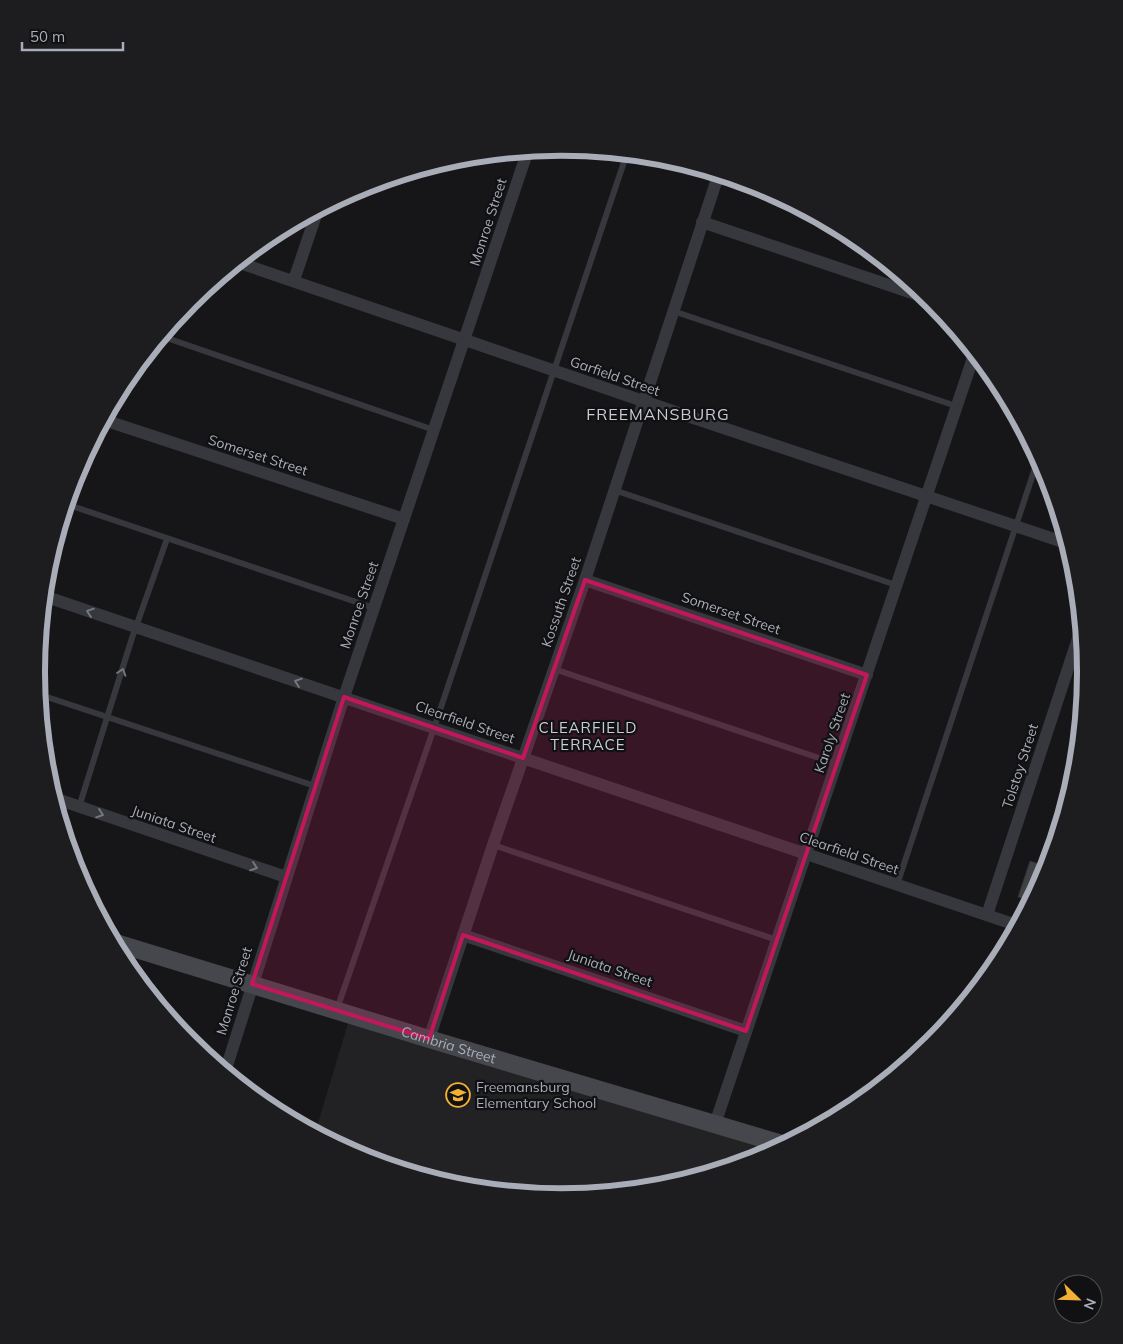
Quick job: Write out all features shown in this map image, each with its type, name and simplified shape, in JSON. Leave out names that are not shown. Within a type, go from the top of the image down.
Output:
[{"type":"street","name":"Monroe Street","points":[[227,1065],[344,697],[526,157]]},
{"type":"street","name":"Kossuth Street","points":[[429,1039],[463,934],[585,580],[717,180]]},
{"type":"street","points":[[294,280],[315,219]]},
{"type":"street","points":[[702,222],[912,293]]},
{"type":"street","name":"Garfield Street","points":[[244,264],[554,371],[1061,541]]},
{"type":"street","name":"Karoly Street","points":[[715,1124],[972,360]]},
{"type":"street","name":"Somerset Street","points":[[110,422],[404,519]]},
{"type":"street","name":"Somerset Street","points":[[585,580],[867,675]]},
{"type":"street","name":"Clearfield Street","points":[[50,598],[1012,924]]},
{"type":"street","name":"Tolstoy Street","points":[[987,915],[1077,641]]},
{"type":"street","name":"Juniata Street","points":[[62,801],[286,878]]},
{"type":"street","name":"Juniata Street","points":[[463,934],[746,1031]]},
{"type":"street","name":"Cambria Street","points":[[123,945],[775,1142]]},
{"type":"lane","points":[[337,1010],[625,160]]},
{"type":"lane","points":[[673,311],[956,406]]},
{"type":"lane","points":[[167,338],[434,430]]},
{"type":"lane","points":[[897,885],[1035,466]]},
{"type":"lane","points":[[614,490],[896,585]]},
{"type":"lane","points":[[72,506],[374,608]]},
{"type":"lane","points":[[79,807],[136,627],[167,539]]},
{"type":"lane","points":[[554,669],[837,764]]},
{"type":"lane","points":[[46,697],[315,786]]},
{"type":"lane","points":[[493,846],[777,940]]},
{"type":"highlighted area","points":[[585,580],[867,675],[746,1031],[463,935],[429,1039],[252,984],[344,697],[523,758]]},
{"type":"shaded area","name":"Freemansburg Elementary School","points":[[349,1020],[754,1145],[752,1152],[728,1161],[662,1179],[595,1187],[528,1187],[461,1179],[428,1171],[364,1149],[317,1126]]},
{"type":"shaded area","points":[[754,1145],[762,1147],[759,1149],[752,1152]]},
{"type":"building","points":[[1030,861],[1041,865],[1025,899],[1018,897]]},
{"type":"place","name":"Freemansburg Elementary School","points":[[458,1095]]},
{"type":"district","name":"FREEMANSBURG","points":[[658,414]]},
{"type":"district","name":"CLEARFIELD TERRACE","points":[[588,736]]}]
